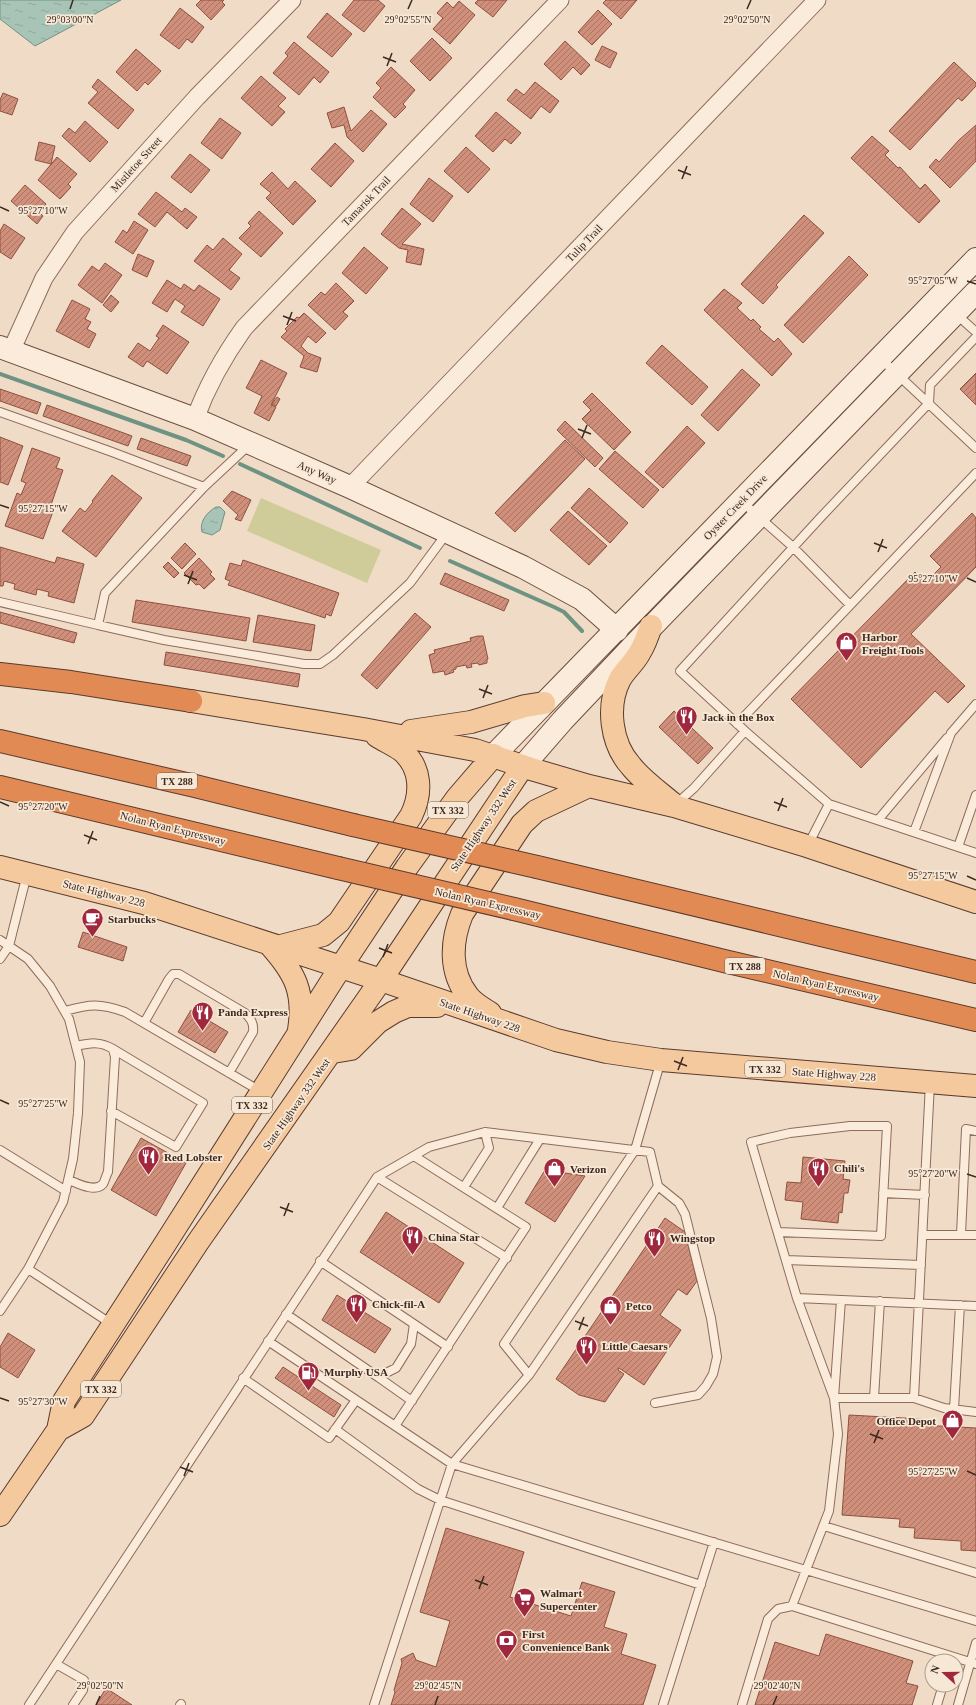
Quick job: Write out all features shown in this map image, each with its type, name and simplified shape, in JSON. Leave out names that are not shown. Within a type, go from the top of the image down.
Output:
[{"type":"highway","points":[[0,674],[71,682],[191,701]]},
{"type":"highway","name":"TX 288","points":[[0,741],[976,972]]},
{"type":"highway","name":"Nolan Ryan Expressway","points":[[0,787],[976,1020]]},
{"type":"main road","name":"Oyster Creek Drive","points":[[494,756],[976,259]]},
{"type":"main road","name":"Oyster Creek Drive","points":[[523,766],[563,720],[651,626],[976,292]]},
{"type":"main road","name":"Any Way","points":[[6,349],[195,418],[350,487],[523,568],[582,599],[617,630]]},
{"type":"main road","points":[[651,626],[641,651],[621,678],[616,689],[612,709],[613,729],[620,748],[630,766],[674,806]]},
{"type":"main road","points":[[191,701],[390,733],[475,750],[589,786],[674,806],[807,846],[976,902]]},
{"type":"main road","points":[[390,733],[471,722],[525,706],[544,703]]},
{"type":"main road","points":[[299,1031],[301,1017],[300,1002],[295,978],[274,946],[323,935],[339,922],[416,807],[419,786],[417,776],[409,758],[400,749],[363,729]]},
{"type":"main road","name":"State Highway 332 West","points":[[0,1515],[58,1430],[64,1401],[340,968],[407,867],[457,798],[494,756]]},
{"type":"main road","name":"State Highway 332 West","points":[[58,1430],[83,1416],[198,1242],[381,980],[523,766]]},
{"type":"main road","points":[[504,1023],[468,997],[459,983],[454,959],[453,944],[456,928],[462,914],[522,824],[536,811],[589,786]]},
{"type":"main road","name":"State Highway 228","points":[[0,867],[144,903],[340,968],[381,980],[556,1040],[607,1052],[661,1060],[976,1086]]},
{"type":"main road","name":"TX 332","points":[[332,1052],[351,1049],[378,1022],[394,1012],[408,1006],[451,1005]]},
{"type":"street","name":"Mistletoe Street","points":[[6,349],[44,278],[76,232],[197,97],[292,0]]},
{"type":"street","name":"Tamarisk Trail","points":[[195,418],[204,394],[231,347],[244,328],[560,0]]},
{"type":"street","name":"Tulip Trail","points":[[350,487],[817,0]]},
{"type":"lane","points":[[955,313],[976,332]]},
{"type":"lane","points":[[976,337],[930,385],[930,403],[793,547],[680,671],[737,724],[829,804],[976,853]]},
{"type":"lane","points":[[880,358],[930,403],[976,448]]},
{"type":"lane","points":[[0,412],[204,487]]},
{"type":"lane","points":[[98,624],[105,593],[204,487],[251,443]]},
{"type":"lane","points":[[737,724],[976,473]]},
{"type":"lane","points":[[741,500],[793,547],[850,605]]},
{"type":"lane","points":[[0,602],[164,640],[304,664],[320,664],[333,655],[410,583],[448,533]]},
{"type":"lane","points":[[878,820],[976,704]]},
{"type":"lane","points":[[674,806],[694,788],[746,731]]},
{"type":"lane","points":[[914,832],[952,733]]},
{"type":"lane","points":[[958,847],[976,795]]},
{"type":"lane","points":[[807,846],[829,804]]},
{"type":"lane","points":[[0,959],[9,946],[28,874]]},
{"type":"lane","points":[[0,940],[28,959],[50,986],[69,1019],[80,1062],[78,1113],[73,1159],[64,1202],[28,1269],[0,1309]]},
{"type":"lane","points":[[144,1023],[169,979],[173,974],[179,974],[245,1013],[251,1020],[254,1026],[253,1032],[229,1073]]},
{"type":"lane","points":[[65,1011],[85,1005],[104,1005],[125,1012],[260,1092]]},
{"type":"lane","points":[[76,1046],[95,1042],[106,1044],[203,1103],[176,1147],[111,1111]]},
{"type":"lane","points":[[68,1180],[90,1187],[98,1187],[103,1184],[108,1172],[114,1057],[113,1049]]},
{"type":"lane","points":[[529,1375],[504,1344],[635,1150],[661,1060]]},
{"type":"lane","points":[[914,1398],[930,1081]]},
{"type":"lane","points":[[778,1232],[881,1236],[887,1126],[850,1126],[790,1134],[751,1142],[797,1298],[834,1398]]},
{"type":"lane","points":[[960,1234],[966,1129],[976,1131]]},
{"type":"lane","points":[[464,1188],[489,1148],[485,1132]]},
{"type":"lane","points":[[29,1705],[243,1378],[377,1177],[429,1147],[485,1132],[650,1152],[658,1186],[679,1203],[685,1214],[711,1318],[717,1357],[713,1374],[706,1386],[698,1395],[654,1403]]},
{"type":"lane","points":[[497,1208],[540,1139]]},
{"type":"lane","points":[[0,1150],[66,1191]]},
{"type":"lane","points":[[395,1426],[526,1227],[414,1156]]},
{"type":"lane","points":[[377,1177],[506,1258]]},
{"type":"lane","points":[[374,1705],[452,1464],[529,1375],[658,1186]]},
{"type":"lane","points":[[883,1193],[925,1195]]},
{"type":"lane","points":[[923,1235],[976,1235]]},
{"type":"lane","points":[[786,1260],[921,1265]]},
{"type":"lane","points":[[320,1262],[448,1347]]},
{"type":"lane","points":[[28,1269],[113,1325]]},
{"type":"lane","points":[[797,1298],[976,1306]]},
{"type":"lane","points":[[792,1606],[808,1569],[829,1511],[838,1434],[834,1398],[841,1300]]},
{"type":"lane","points":[[874,1398],[880,1301]]},
{"type":"lane","points":[[954,1410],[960,1305]]},
{"type":"lane","points":[[286,1314],[412,1401]]},
{"type":"lane","points":[[378,1377],[396,1368],[412,1344],[414,1324]]},
{"type":"lane","points":[[268,1341],[452,1464],[976,1620]]},
{"type":"lane","points":[[243,1378],[329,1438],[356,1400]]},
{"type":"lane","points":[[834,1398],[914,1398],[944,1408],[976,1412]]},
{"type":"lane","points":[[335,1429],[418,1489],[440,1500],[701,1585]]},
{"type":"lane","points":[[824,1526],[976,1573]]},
{"type":"lane","points":[[663,1705],[714,1542]]},
{"type":"lane","points":[[742,1705],[768,1619],[778,1609],[792,1606],[933,1653]]},
{"type":"lane","points":[[960,1704],[973,1663],[976,1643]]},
{"type":"lane","points":[[56,1664],[84,1680],[83,1690],[73,1705]]},
{"type":"lane","points":[[937,1705],[941,1693]]},
{"type":"shaded area","points":[[261,498],[381,550],[367,583],[247,531]]},
{"type":"water","points":[[0,0],[121,0],[35,46],[0,19]]},
{"type":"water","points":[[216,507],[220,507],[225,512],[220,530],[212,535],[202,532],[201,528],[204,518]]},
{"type":"building","points":[[201,0],[224,0],[222,2],[225,5],[211,20],[196,5]]},
{"type":"building","points":[[354,0],[378,0],[385,6],[364,32],[342,15]]},
{"type":"building","points":[[478,0],[507,0],[493,17],[475,3]]},
{"type":"building","points":[[606,0],[637,0],[621,19],[603,3]]},
{"type":"building","points":[[459,1],[475,15],[450,44],[433,29],[443,18],[437,13],[447,2],[453,8]]},
{"type":"building","points":[[180,8],[204,27],[192,43],[187,39],[179,49],[160,35]]},
{"type":"building","points":[[598,10],[612,24],[592,45],[578,32]]},
{"type":"building","points":[[327,13],[352,34],[332,57],[307,37]]},
{"type":"building","points":[[432,38],[452,58],[430,81],[410,61]]},
{"type":"building","points":[[565,41],[590,65],[581,75],[573,67],[561,80],[544,64]]},
{"type":"building","points":[[294,42],[329,72],[320,83],[314,77],[299,95],[273,73],[288,56],[285,53]]},
{"type":"building","points":[[602,46],[617,53],[610,68],[595,60]]},
{"type":"building","points":[[136,49],[161,71],[148,85],[145,82],[137,91],[116,72]]},
{"type":"building","points":[[954,62],[976,83],[976,86],[962,101],[958,98],[910,150],[889,131]]},
{"type":"building","points":[[391,67],[415,90],[403,104],[406,107],[395,118],[373,97],[381,88],[376,83]]},
{"type":"building","points":[[261,76],[286,98],[278,106],[285,112],[272,126],[241,98]]},
{"type":"building","points":[[98,79],[134,110],[118,129],[88,103],[98,92],[92,87]]},
{"type":"building","points":[[535,82],[559,101],[550,113],[541,106],[531,119],[507,100],[516,89],[524,95]]},
{"type":"building","points":[[3,93],[18,99],[12,115],[0,111],[0,100]]},
{"type":"building","points":[[344,107],[351,131],[371,110],[387,124],[363,152],[347,137],[344,125],[332,128],[327,113]]},
{"type":"building","points":[[496,112],[521,133],[511,144],[505,139],[493,152],[475,136]]},
{"type":"building","points":[[220,118],[241,133],[222,159],[201,143]]},
{"type":"building","points":[[85,121],[108,142],[90,162],[62,136],[69,128],[75,133]]},
{"type":"building","points":[[976,125],[976,161],[950,188],[929,167],[936,159],[939,162],[959,140]]},
{"type":"building","points":[[872,136],[889,151],[885,155],[898,168],[900,167],[920,189],[925,184],[940,201],[919,223],[851,158]]},
{"type":"building","points":[[39,142],[55,146],[51,164],[35,160]]},
{"type":"building","points":[[335,143],[354,161],[331,187],[311,169]]},
{"type":"building","points":[[466,147],[490,169],[468,193],[444,171]]},
{"type":"building","points":[[190,154],[210,170],[191,193],[171,177]]},
{"type":"building","points":[[57,157],[77,174],[68,184],[71,187],[60,199],[38,180]]},
{"type":"building","points":[[272,172],[288,189],[295,181],[316,201],[293,225],[266,198],[271,193],[260,184]]},
{"type":"building","points":[[429,178],[453,196],[433,222],[410,204]]},
{"type":"building","points":[[25,185],[46,204],[39,212],[43,216],[37,224],[11,201]]},
{"type":"building","points":[[156,192],[182,212],[185,208],[197,217],[187,229],[167,212],[155,227],[138,214]]},
{"type":"building","points":[[402,208],[421,224],[402,244],[424,249],[421,265],[406,262],[408,250],[399,248],[381,234]]},
{"type":"building","points":[[259,211],[283,233],[261,257],[239,238],[251,226],[248,223]]},
{"type":"building","points":[[804,215],[824,233],[776,285],[778,287],[763,304],[741,284]]},
{"type":"building","points":[[134,221],[148,230],[133,254],[115,242],[123,230],[127,233]]},
{"type":"building","points":[[4,224],[25,238],[11,259],[0,252],[0,231]]},
{"type":"building","points":[[223,238],[242,254],[229,270],[240,278],[231,290],[194,261],[207,245],[213,250]]},
{"type":"building","points":[[364,247],[388,268],[366,294],[342,273]]},
{"type":"building","points":[[138,254],[154,261],[147,277],[132,270]]},
{"type":"building","points":[[849,256],[868,275],[803,343],[784,325]]},
{"type":"building","points":[[105,263],[122,275],[102,303],[78,285],[92,266],[99,271]]},
{"type":"building","points":[[167,280],[181,289],[184,284],[194,291],[199,285],[220,299],[203,326],[181,312],[185,306],[175,299],[167,312],[152,303]]},
{"type":"building","points":[[336,283],[354,301],[343,312],[348,316],[335,330],[308,305],[321,292],[325,295]]},
{"type":"building","points":[[724,289],[742,303],[737,308],[751,321],[753,319],[761,327],[759,329],[774,342],[778,338],[792,354],[772,376],[704,310]]},
{"type":"building","points":[[111,295],[119,302],[111,312],[103,305]]},
{"type":"building","points":[[72,300],[90,309],[85,319],[91,322],[87,329],[96,334],[89,348],[56,331]]},
{"type":"building","points":[[304,313],[326,333],[316,343],[308,336],[301,346],[308,353],[321,358],[317,372],[300,367],[304,356],[281,337],[287,331],[285,329],[297,317],[299,318]]},
{"type":"building","points":[[163,325],[189,342],[167,374],[147,361],[143,367],[128,357],[138,343],[150,351],[159,338],[156,336]]},
{"type":"building","points":[[662,345],[708,387],[692,405],[646,363]]},
{"type":"building","points":[[261,360],[287,373],[271,405],[276,407],[269,421],[254,413],[262,396],[246,388]]},
{"type":"building","points":[[742,369],[760,385],[718,431],[701,415]]},
{"type":"building","points":[[976,373],[976,405],[960,389]]},
{"type":"building","points":[[0,389],[41,403],[37,414],[0,401]]},
{"type":"building","points":[[592,393],[631,432],[614,450],[582,419],[591,410],[583,402]]},
{"type":"building","points":[[277,397],[280,399],[276,406],[272,404]]},
{"type":"building","points":[[47,405],[132,436],[128,446],[43,416]]},
{"type":"building","points":[[565,421],[603,458],[595,467],[557,430]]},
{"type":"building","points":[[687,426],[705,443],[663,488],[645,472]]},
{"type":"building","points":[[0,437],[23,446],[8,485],[0,482]]},
{"type":"building","points":[[141,438],[191,456],[187,466],[137,449]]},
{"type":"building","points":[[565,440],[585,459],[515,532],[495,513]]},
{"type":"building","points":[[32,448],[60,458],[56,468],[63,470],[51,505],[55,506],[43,539],[5,526],[17,493],[21,495],[26,483],[21,481]]},
{"type":"building","points":[[615,451],[659,490],[643,508],[599,469]]},
{"type":"building","points":[[112,475],[142,498],[96,557],[62,531],[80,508],[85,512]]},
{"type":"building","points":[[589,488],[628,523],[610,543],[571,508]]},
{"type":"building","points":[[232,491],[251,500],[241,521],[235,519],[238,515],[223,501]]},
{"type":"building","points":[[568,511],[607,546],[589,565],[550,530]]},
{"type":"building","points":[[972,513],[976,518],[976,567],[911,634],[965,686],[948,703],[935,691],[861,768],[791,699],[915,572],[925,583],[941,567],[930,556]]},
{"type":"building","points":[[185,543],[196,554],[182,569],[171,558]]},
{"type":"building","points":[[0,547],[55,563],[57,557],[84,564],[74,603],[48,596],[49,592],[37,589],[36,595],[14,589],[15,584],[4,581],[3,586],[0,586]]},
{"type":"building","points":[[199,558],[212,572],[210,574],[215,579],[204,589],[199,584],[196,585],[184,573]]},
{"type":"building","points":[[243,560],[339,593],[331,616],[326,614],[325,618],[228,585],[230,581],[225,579],[230,563],[241,566]]},
{"type":"building","points":[[168,562],[179,573],[174,578],[163,567]]},
{"type":"building","points":[[445,573],[509,600],[504,611],[440,584]]},
{"type":"building","points":[[136,600],[250,618],[246,641],[132,622]]},
{"type":"building","points":[[0,612],[77,633],[74,643],[0,623]]},
{"type":"building","points":[[415,613],[431,627],[377,689],[361,675]]},
{"type":"building","points":[[258,615],[315,625],[311,651],[253,642]]},
{"type":"building","points":[[483,636],[488,659],[487,663],[479,665],[478,663],[471,664],[472,667],[467,668],[466,665],[456,667],[456,669],[453,670],[454,672],[445,675],[444,671],[433,673],[429,655],[435,653],[434,650],[471,641],[470,638]]},
{"type":"building","points":[[166,652],[300,674],[298,687],[164,665]]},
{"type":"building","name":"Jack in the Box","points":[[674,711],[713,748],[698,764],[659,727]]},
{"type":"building","name":"Starbucks","points":[[83,932],[127,947],[123,961],[78,947]]},
{"type":"building","name":"Panda Express","points":[[191,1010],[228,1032],[215,1053],[178,1032]]},
{"type":"building","name":"Red Lobster","points":[[141,1138],[186,1163],[156,1216],[111,1190]]},
{"type":"building","name":"Chili's","points":[[803,1157],[845,1161],[843,1179],[850,1180],[848,1193],[844,1193],[842,1213],[839,1212],[838,1223],[801,1219],[803,1202],[785,1200],[787,1182],[801,1183]]},
{"type":"building","name":"Verizon","points":[[545,1170],[585,1176],[555,1222],[525,1203]]},
{"type":"building","name":"China Star","points":[[386,1212],[464,1263],[439,1303],[360,1252]]},
{"type":"building","points":[[665,1218],[685,1232],[697,1281],[687,1295],[678,1289],[660,1315],[681,1330],[644,1385],[619,1368],[618,1370],[624,1374],[605,1402],[579,1395],[556,1379]]},
{"type":"building","name":"Chick-fil-A","points":[[337,1295],[391,1329],[375,1353],[322,1320]]},
{"type":"building","points":[[8,1333],[35,1350],[18,1378],[0,1367],[0,1347]]},
{"type":"building","name":"Murphy USA","points":[[283,1367],[341,1405],[334,1417],[275,1378]]},
{"type":"building","points":[[849,1415],[922,1419],[922,1425],[976,1428],[976,1551],[961,1550],[961,1541],[914,1538],[915,1528],[899,1527],[900,1519],[842,1515]]},
{"type":"building","name":"Walmart Supercenter","points":[[446,1528],[524,1552],[510,1597],[571,1616],[582,1582],[615,1592],[604,1627],[627,1634],[621,1654],[656,1665],[643,1705],[391,1705],[402,1663],[401,1659],[413,1653],[416,1660],[436,1667],[450,1621],[420,1612]]},
{"type":"building","points":[[826,1634],[913,1661],[906,1683],[918,1686],[912,1705],[755,1705],[775,1642],[819,1656]]},
{"type":"building","points":[[106,1688],[132,1705],[96,1705]]},
{"type":"waterway","points":[[0,374],[186,440],[223,456]]},
{"type":"waterway","points":[[240,464],[420,548]]},
{"type":"waterway","points":[[450,561],[564,612],[582,631]]},
{"type":"place","name":"Harbor Freight Tools","points":[[846,662]]},
{"type":"place","name":"Jack in the Box","points":[[686,736]]},
{"type":"place","name":"Starbucks","points":[[93,938]]},
{"type":"place","name":"Panda Express","points":[[203,1032]]},
{"type":"place","name":"Red Lobster","points":[[148,1176]]},
{"type":"place","name":"Verizon","points":[[555,1188]]},
{"type":"place","name":"Chili's","points":[[818,1188]]},
{"type":"place","name":"China Star","points":[[412,1256]]},
{"type":"place","name":"Wingstop","points":[[655,1258]]},
{"type":"place","name":"Chick-fil-A","points":[[357,1324]]},
{"type":"place","name":"Petco","points":[[611,1326]]},
{"type":"place","name":"Little Caesars","points":[[587,1366]]},
{"type":"place","name":"Murphy USA","points":[[308,1392]]},
{"type":"place","name":"Office Depot","points":[[952,1440]]},
{"type":"place","name":"Walmart Supercenter","points":[[524,1618]]},
{"type":"place","name":"First Convenience Bank","points":[[506,1660]]}]
